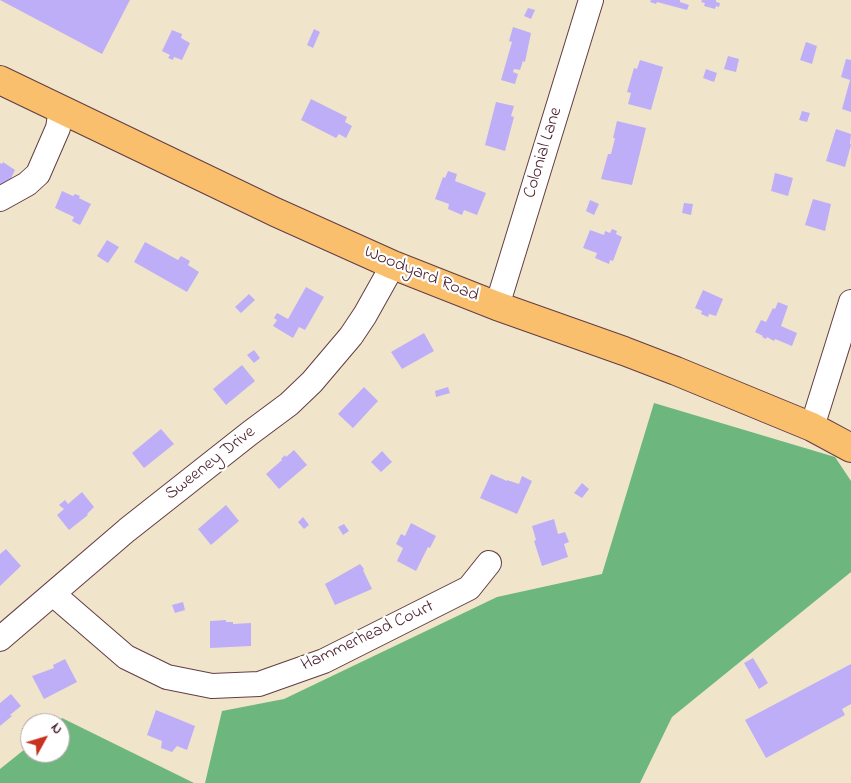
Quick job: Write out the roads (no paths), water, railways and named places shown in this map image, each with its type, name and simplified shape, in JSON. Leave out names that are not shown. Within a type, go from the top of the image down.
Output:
[{"type":"main road","name":"Woodyard Road","points":[[0,80],[275,212],[394,265],[497,306],[633,354],[812,427],[851,448]]},
{"type":"street","name":"Colonial Lane","points":[[497,306],[591,0]]},
{"type":"street","points":[[0,199],[27,184],[38,174],[58,128],[61,109]]},
{"type":"street","name":"Sweeney Drive","points":[[0,639],[156,507],[289,404],[312,382],[350,336],[365,315],[394,265]]},
{"type":"street","points":[[812,427],[851,302]]},
{"type":"street","name":"Hammerhead Court","points":[[52,594],[126,656],[167,677],[212,686],[260,684],[324,662],[469,588],[489,564]]}]
